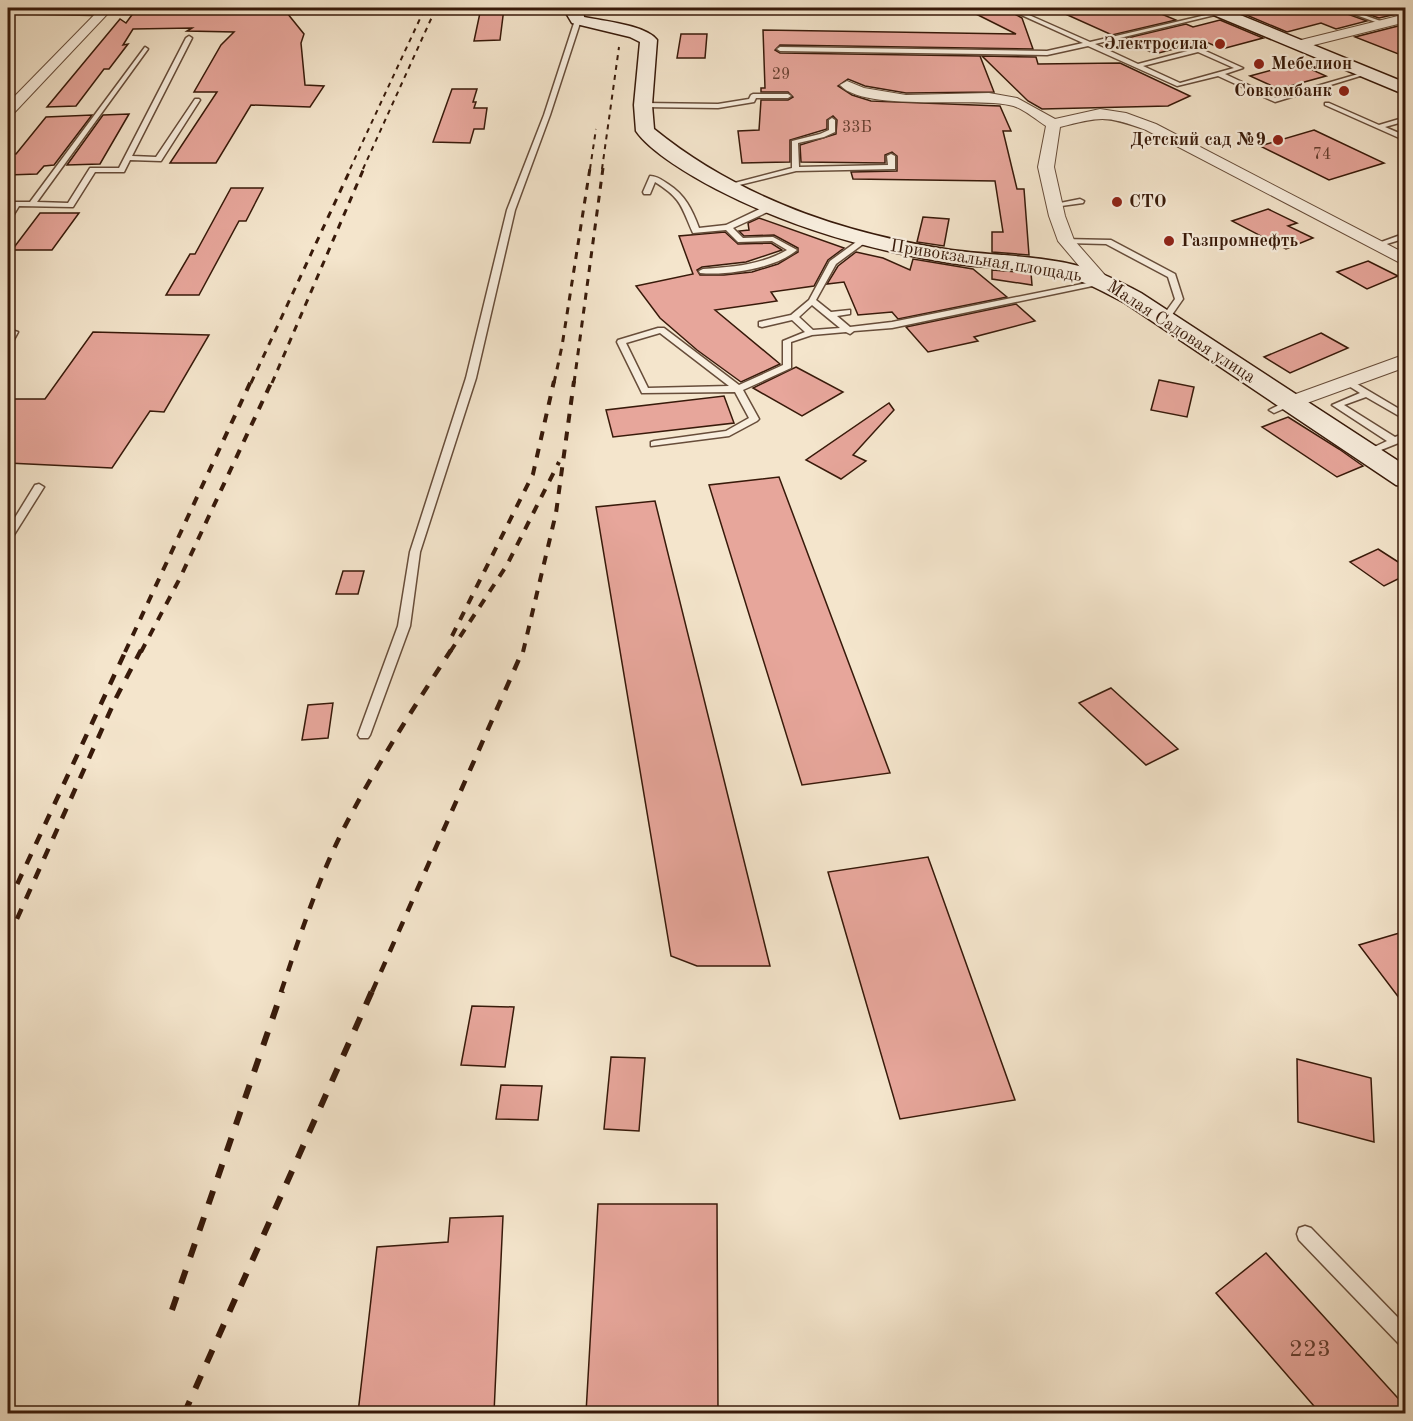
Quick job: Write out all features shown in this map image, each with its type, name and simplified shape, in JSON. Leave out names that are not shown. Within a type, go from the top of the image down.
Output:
[{"type":"street","points":[[8,111],[104,10]]},
{"type":"street","points":[[1215,10],[1406,90]]},
{"type":"street","name":"Привокзальная площадь","points":[[577,14],[635,33],[649,40],[643,105],[645,131],[666,151],[727,186],[771,207],[884,245],[942,255],[1068,270],[1102,282]]},
{"type":"street","points":[[1298,45],[1406,18]]},
{"type":"street","points":[[847,85],[857,93],[897,96],[905,99],[990,97],[1017,102],[1053,124],[1100,113],[1121,116],[1151,127],[1406,261]]},
{"type":"street","name":"Малая Садовая улица","points":[[1053,124],[1046,167],[1054,205],[1066,241],[1102,282],[1133,298],[1282,407],[1374,458],[1406,479]]},
{"type":"street","points":[[1282,407],[1406,360]]},
{"type":"lane","points":[[1009,8],[1089,44],[1137,66],[1179,85],[1240,68],[1199,50],[1137,66]]},
{"type":"lane","points":[[1340,8],[1383,24]]},
{"type":"lane","points":[[12,12],[104,10]]},
{"type":"lane","points":[[780,49],[916,49],[1047,53],[1215,10]]},
{"type":"lane","points":[[364,735],[404,626],[415,552],[471,378],[510,210],[547,115],[577,14]]},
{"type":"lane","points":[[8,204],[70,206],[93,170],[121,170],[189,38]]},
{"type":"lane","points":[[32,204],[145,49]]},
{"type":"lane","points":[[1219,74],[1275,99],[1366,73]]},
{"type":"lane","points":[[643,105],[717,106],[752,100],[753,96],[788,96]]},
{"type":"lane","points":[[127,158],[158,159],[197,100]]},
{"type":"lane","points":[[1327,104],[1406,139]]},
{"type":"lane","points":[[1379,127],[1406,119]]},
{"type":"lane","points":[[796,170],[794,142],[822,136],[833,131],[832,120]]},
{"type":"lane","points":[[727,186],[796,170],[892,167],[891,156]]},
{"type":"lane","points":[[647,192],[653,178],[678,192],[686,203],[696,231],[728,227],[771,207]]},
{"type":"lane","points":[[1054,205],[1080,201]]},
{"type":"lane","points":[[8,217],[17,204]]},
{"type":"lane","points":[[703,271],[732,270],[775,262],[793,250],[773,240],[741,240],[728,227]]},
{"type":"lane","points":[[1377,245],[1406,234]]},
{"type":"lane","points":[[762,324],[794,317],[812,301],[833,263],[866,239]]},
{"type":"lane","points":[[1066,241],[1108,242],[1172,276],[1179,299],[1164,320]]},
{"type":"lane","points":[[654,444],[729,433],[754,419],[738,389],[661,330],[621,342],[645,391],[738,389],[788,366],[787,341],[811,333],[850,331],[892,325],[1102,282]]},
{"type":"lane","points":[[812,301],[850,331]]},
{"type":"lane","points":[[829,315],[847,312]]},
{"type":"lane","points":[[794,317],[811,333]]},
{"type":"lane","points":[[8,332],[14,332],[8,343]]},
{"type":"lane","points":[[1347,381],[1406,417]]},
{"type":"lane","points":[[1367,393],[1337,405],[1394,441]]},
{"type":"lane","points":[[1374,458],[1377,448],[1406,436]]},
{"type":"lane","points":[[8,536],[39,487]]},
{"type":"lane","points":[[1305,1234],[1406,1339]]},
{"type":"building","points":[[137,8],[191,8],[220,13],[229,8],[283,8],[304,34],[301,43],[305,85],[324,86],[310,107],[251,105],[216,163],[170,163],[217,92],[194,92],[221,45],[234,32],[187,31],[192,28],[133,29],[123,45],[128,44],[109,69],[104,69],[76,106],[47,107],[120,19],[126,23]]},
{"type":"building","points":[[481,8],[504,8],[500,40],[474,41]]},
{"type":"building","points":[[964,8],[1004,8],[1022,18],[1033,49],[780,45],[775,50],[780,53],[980,56],[994,92],[906,93],[865,86],[848,79],[838,86],[852,95],[871,101],[1000,106],[1011,131],[1003,131],[1017,189],[1024,189],[1029,255],[992,252],[992,232],[1003,232],[995,181],[853,179],[851,172],[897,171],[897,156],[892,152],[885,155],[885,163],[801,162],[800,145],[836,134],[837,120],[833,116],[827,120],[827,129],[790,140],[790,162],[742,163],[738,131],[759,130],[761,100],[788,100],[793,97],[788,92],[761,92],[761,88],[765,88],[763,30],[1016,34]]},
{"type":"building","points":[[1052,8],[1147,8],[1176,20],[1112,35]]},
{"type":"building","points":[[1272,8],[1335,8],[1367,21],[1336,29],[1321,23],[1287,32],[1244,14]]},
{"type":"building","points":[[1349,8],[1406,8],[1406,12],[1379,18]]},
{"type":"building","points":[[1220,20],[1263,38],[1222,49],[1204,41],[1155,54],[1123,39],[1186,24],[1193,27]]},
{"type":"building","points":[[1406,24],[1406,57],[1355,37]]},
{"type":"building","points":[[681,34],[707,34],[705,58],[677,58]]},
{"type":"building","points":[[982,56],[1036,57],[1038,64],[1120,63],[1190,96],[1168,106],[1042,109],[1028,101]]},
{"type":"building","points":[[1297,63],[1326,76],[1279,89],[1250,76]]},
{"type":"building","points":[[452,89],[477,89],[473,102],[476,102],[474,108],[487,108],[484,129],[474,129],[470,143],[433,142]]},
{"type":"building","points":[[129,114],[100,164],[67,165],[103,115]]},
{"type":"building","points":[[92,115],[54,165],[44,166],[37,174],[8,175],[8,154],[16,154],[46,117]]},
{"type":"building","points":[[1314,130],[1384,163],[1329,180],[1260,146]]},
{"type":"building","points":[[231,188],[263,188],[246,221],[239,221],[199,295],[166,295],[190,254],[195,254]]},
{"type":"building","points":[[1268,209],[1297,223],[1288,226],[1313,238],[1286,249],[1232,221]]},
{"type":"building","points":[[40,213],[79,213],[52,250],[12,250]]},
{"type":"building","points":[[923,217],[949,219],[944,246],[917,242]]},
{"type":"building","points":[[759,218],[844,248],[828,260],[814,286],[771,292],[777,301],[715,310],[780,364],[741,382],[697,350],[660,318],[636,286],[693,274],[679,236],[725,232],[738,244],[771,243],[782,250],[746,262],[702,267],[697,270],[700,275],[752,272],[778,264],[798,252],[798,248],[774,235],[744,236],[739,231],[749,230],[748,223]]},
{"type":"building","points":[[856,252],[883,258],[910,270],[913,259],[973,269],[1007,297],[898,319],[892,312],[858,315],[844,282],[827,284],[838,266]]},
{"type":"building","points":[[1368,261],[1398,276],[1367,289],[1337,272]]},
{"type":"building","points":[[992,270],[1031,273],[1032,285],[992,279]]},
{"type":"building","points":[[1016,304],[1035,321],[974,337],[978,341],[928,352],[906,327]]},
{"type":"building","points":[[93,332],[209,335],[164,412],[150,411],[112,468],[8,463],[8,399],[45,399]]},
{"type":"building","points":[[1321,333],[1348,348],[1290,373],[1264,357]]},
{"type":"building","points":[[796,367],[843,392],[802,416],[753,388]]},
{"type":"building","points":[[1159,380],[1194,387],[1187,417],[1151,410]]},
{"type":"building","points":[[724,396],[734,423],[613,437],[606,410]]},
{"type":"building","points":[[889,403],[894,410],[853,455],[866,461],[841,479],[806,460]]},
{"type":"building","points":[[1288,417],[1363,466],[1337,477],[1262,427]]},
{"type":"building","points":[[779,477],[890,773],[802,785],[709,485]]},
{"type":"building","points":[[655,501],[770,966],[697,966],[671,956],[596,507]]},
{"type":"building","points":[[1378,549],[1406,567],[1406,575],[1384,586],[1350,562]]},
{"type":"building","points":[[343,571],[364,571],[358,594],[336,594]]},
{"type":"building","points":[[1111,688],[1178,749],[1146,765],[1079,703]]},
{"type":"building","points":[[333,703],[328,738],[302,740],[308,705]]},
{"type":"building","points":[[928,857],[1015,1100],[900,1119],[828,872]]},
{"type":"building","points":[[1406,931],[1406,1007],[1359,945]]},
{"type":"building","points":[[472,1006],[514,1007],[505,1067],[461,1065]]},
{"type":"building","points":[[611,1057],[645,1058],[639,1131],[604,1129]]},
{"type":"building","points":[[1297,1059],[1371,1078],[1374,1142],[1298,1122]]},
{"type":"building","points":[[501,1085],[542,1086],[538,1120],[496,1119]]},
{"type":"building","points":[[598,1204],[717,1204],[718,1413],[586,1413]]},
{"type":"building","points":[[503,1216],[494,1413],[358,1413],[377,1247],[448,1242],[450,1218]]},
{"type":"building","points":[[1266,1253],[1406,1407],[1406,1413],[1320,1413],[1216,1293]]},
{"type":"railway","points":[[350,169],[425,8]]},
{"type":"railway","points":[[363,169],[436,8]]},
{"type":"railway","points":[[602,169],[619,47]]},
{"type":"railway","points":[[590,169],[596,129]]},
{"type":"railway","points":[[251,383],[351,168]]},
{"type":"railway","points":[[272,383],[364,168]]},
{"type":"railway","points":[[554,383],[590,168]]},
{"type":"railway","points":[[574,383],[603,168]]},
{"type":"railway","points":[[125,652],[251,381]]},
{"type":"railway","points":[[141,652],[180,578],[272,381]]},
{"type":"railway","points":[[452,636],[533,474],[554,381]]},
{"type":"railway","points":[[523,652],[556,513],[574,381]]},
{"type":"railway","points":[[450,652],[507,565],[559,462]]},
{"type":"railway","points":[[8,904],[126,650]]},
{"type":"railway","points":[[8,939],[116,698],[141,650]]},
{"type":"railway","points":[[281,992],[302,929],[335,846],[382,759],[451,650]]},
{"type":"railway","points":[[372,992],[523,650]]},
{"type":"railway","points":[[172,1310],[282,991]]},
{"type":"railway","points":[[184,1414],[372,991]]},
{"type":"place","name":"Электросила","points":[[1220,44]]},
{"type":"place","name":"Мебелион","points":[[1259,64]]},
{"type":"place","name":"Совкомбанк","points":[[1344,91]]},
{"type":"place","name":"Детский сад №9","points":[[1278,140]]},
{"type":"place","name":"СТО","points":[[1117,202]]},
{"type":"place","name":"Газпромнефть","points":[[1169,241]]}]
